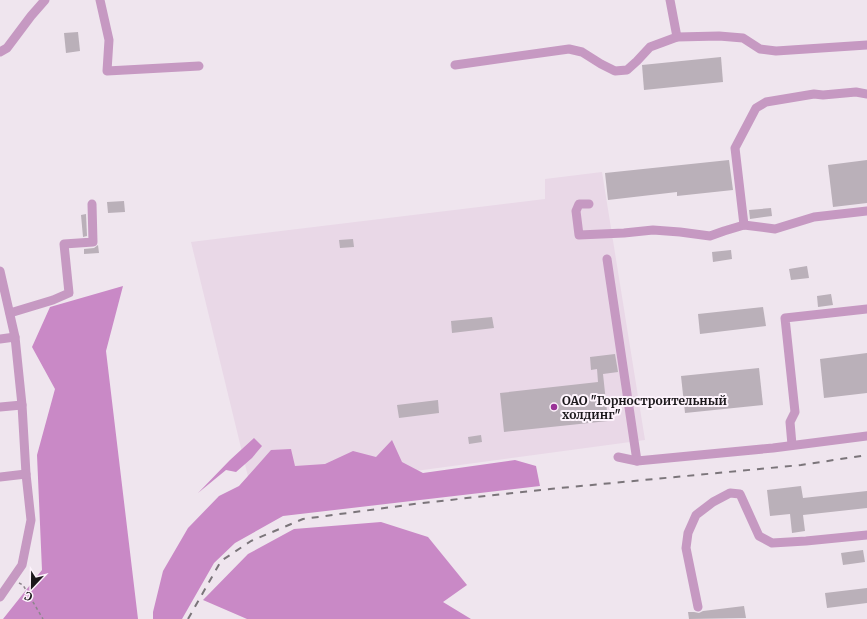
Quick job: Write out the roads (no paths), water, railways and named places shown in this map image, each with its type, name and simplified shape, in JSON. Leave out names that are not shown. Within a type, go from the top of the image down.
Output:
[{"type":"street","points":[[0,52],[7,48],[45,0]]},
{"type":"street","points":[[100,0],[109,40],[107,71],[199,66]]},
{"type":"street","points":[[670,0],[677,37]]},
{"type":"street","points":[[455,65],[569,49],[582,52],[600,64],[616,72],[627,70],[637,62],[650,47],[677,37],[719,36],[743,38],[760,49],[776,51],[867,45]]},
{"type":"street","points":[[744,226],[735,148],[756,108],[766,102],[814,94],[823,95],[856,92],[867,94]]},
{"type":"street","points":[[10,313],[53,300],[69,293],[64,244],[93,242],[92,204]]},
{"type":"street","points":[[589,204],[579,204],[576,211],[579,235],[653,230],[710,236],[744,226],[775,229],[814,217],[867,211]]},
{"type":"street","points":[[607,259],[637,460]]},
{"type":"street","points":[[0,271],[15,337],[31,520],[22,566],[0,597]]},
{"type":"street","points":[[792,445],[790,422],[795,412],[785,318],[867,309]]},
{"type":"street","points":[[0,339],[15,337]]},
{"type":"street","points":[[0,407],[22,405]]},
{"type":"street","points":[[618,457],[637,460],[867,436]]},
{"type":"street","points":[[0,477],[26,474]]},
{"type":"street","points":[[698,607],[686,548],[688,533],[696,515],[713,502],[730,493],[740,494],[759,536],[772,543],[867,535]]},
{"type":"railway","points":[[188,619],[221,561],[251,541],[303,519],[422,503],[550,489],[801,465],[867,455]]},
{"type":"place","name":"ОАО \"Горностроительный холдинг\"","points":[[554,407]]}]
